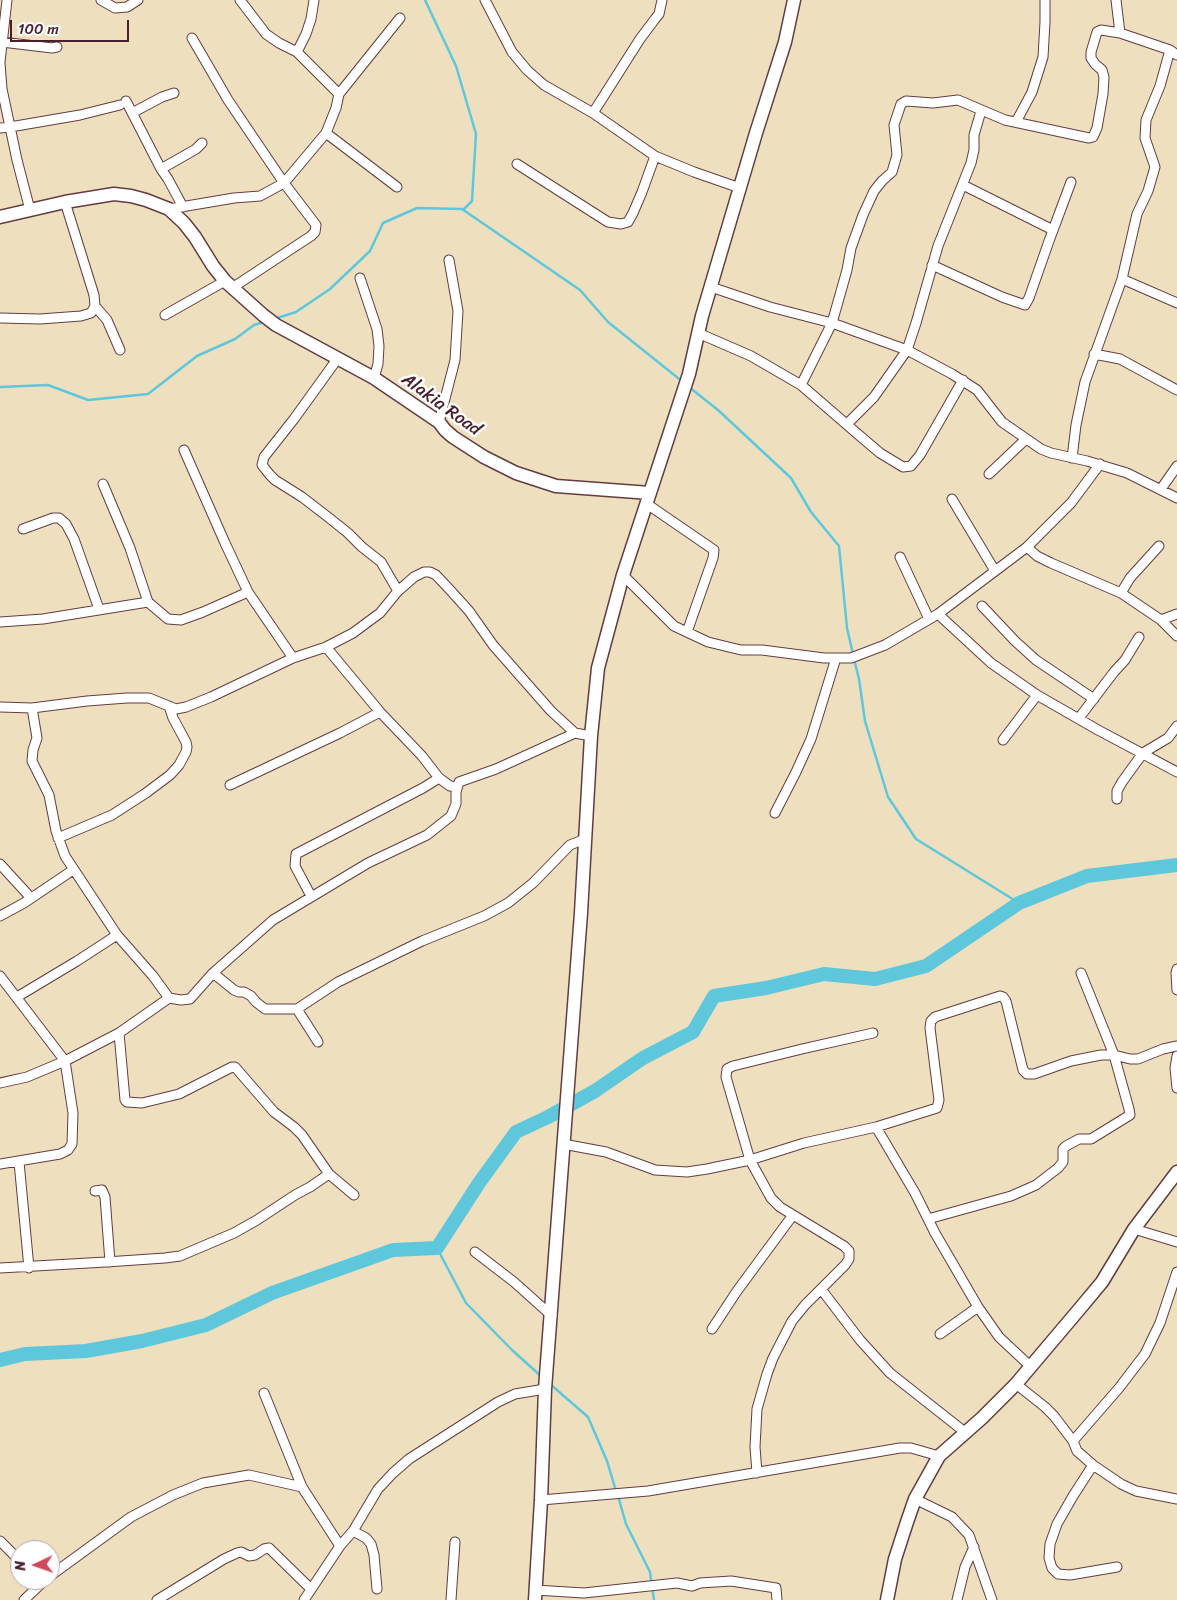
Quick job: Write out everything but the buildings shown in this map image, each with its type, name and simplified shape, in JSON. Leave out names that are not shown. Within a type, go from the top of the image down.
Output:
[{"type":"main road","points":[[535,1595],[546,1383],[565,1109],[581,923],[591,736],[598,668],[623,575],[686,385],[698,333],[758,124],[785,42],[794,0]]},
{"type":"main road","points":[[0,217],[65,202],[114,194],[146,200],[169,209]]},
{"type":"main road","name":"Alakia Road","points":[[169,209],[184,223],[213,266],[229,285],[262,315],[276,325],[374,378],[439,422],[449,434],[484,457],[538,481],[556,486],[648,498]]},
{"type":"main road","points":[[887,1600],[895,1559],[915,1500],[939,1456],[966,1433],[1016,1384],[1102,1282],[1134,1229],[1177,1172]]},
{"type":"street","points":[[7,0],[0,79],[17,160],[30,210]]},
{"type":"street","points":[[101,0],[116,8],[126,6],[138,0]]},
{"type":"street","points":[[240,0],[266,34],[297,52],[339,94]]},
{"type":"street","points":[[297,52],[312,20],[314,0]]},
{"type":"street","points":[[485,0],[512,52],[544,86],[593,113],[655,156],[740,188]]},
{"type":"street","points":[[593,113],[645,31],[655,19],[662,0]]},
{"type":"street","points":[[1016,122],[1032,92],[1043,57],[1046,22],[1045,0]]},
{"type":"street","points":[[1116,0],[1120,33]]},
{"type":"street","points":[[169,209],[234,198],[260,196],[284,183],[326,133],[336,108],[339,94],[400,18]]},
{"type":"street","points":[[801,384],[832,322],[848,270],[851,248],[863,215],[874,191],[892,172],[897,154],[894,125],[900,104],[906,101],[933,103],[958,100],[1005,120],[1085,138],[1092,137],[1097,128],[1104,77],[1102,70],[1090,58],[1091,52],[1097,32],[1101,30],[1120,33],[1174,53],[1146,120],[1145,138],[1155,167],[1148,191],[1137,214],[1122,279],[1085,382],[1076,425],[1072,458]]},
{"type":"street","points":[[165,315],[229,285],[303,242],[315,232],[316,225],[284,183],[228,100],[192,38]]},
{"type":"street","points":[[2,42],[57,47]]},
{"type":"street","points":[[132,113],[162,97],[174,94]]},
{"type":"street","points":[[0,128],[80,115],[123,103],[132,113],[182,207]]},
{"type":"street","points":[[847,424],[874,397],[907,350],[932,265],[972,157],[974,135],[981,111]]},
{"type":"street","points":[[326,133],[397,187]]},
{"type":"street","points":[[161,169],[196,149],[202,143]]},
{"type":"street","points":[[517,164],[608,222],[620,224],[628,222],[633,213],[655,156]]},
{"type":"street","points":[[932,265],[1002,297],[1025,305],[1071,182]]},
{"type":"street","points":[[963,185],[1053,230]]},
{"type":"street","points":[[0,318],[40,319],[82,316],[91,313],[95,306],[94,295],[65,202]]},
{"type":"street","points":[[439,422],[454,360],[458,311],[449,260]]},
{"type":"street","points":[[360,278],[377,329],[379,346],[378,364],[374,378]]},
{"type":"street","points":[[1122,279],[1177,303]]},
{"type":"street","points":[[711,287],[770,307],[832,322],[907,350],[977,390],[1002,422],[1041,449],[1127,473],[1177,498]]},
{"type":"street","points":[[95,306],[107,320],[120,350]]},
{"type":"street","points":[[698,333],[751,356],[801,384],[860,436],[903,467],[911,466],[920,455],[962,380]]},
{"type":"street","points":[[1094,354],[1120,358],[1177,390]]},
{"type":"street","points":[[338,358],[294,420],[264,457],[262,465],[270,476],[328,517],[348,533],[362,548],[381,562],[398,591]]},
{"type":"street","points":[[989,474],[1026,439]]},
{"type":"street","points":[[184,450],[248,592],[293,658]]},
{"type":"street","points":[[623,575],[674,626],[708,642],[741,650],[762,650],[844,658],[885,645],[938,614],[1027,547],[1071,503],[1100,464]]},
{"type":"street","points":[[1161,489],[1177,466]]},
{"type":"street","points":[[103,484],[130,548],[148,602],[168,619],[175,620],[190,617],[248,592]]},
{"type":"street","points":[[648,498],[714,550],[714,558],[687,632]]},
{"type":"street","points":[[952,498],[994,571]]},
{"type":"street","points":[[23,529],[53,518],[59,518],[66,524],[74,539],[99,609]]},
{"type":"street","points":[[1121,593],[1130,578],[1159,546]]},
{"type":"street","points":[[1027,547],[1037,556],[1065,570],[1121,593],[1161,620],[1177,636]]},
{"type":"street","points":[[900,557],[929,619]]},
{"type":"street","points":[[0,707],[32,708],[88,701],[149,698],[176,709],[186,707],[293,658],[326,647],[353,633],[380,613],[398,591],[414,577],[424,572],[430,572],[436,574],[469,611],[493,645],[551,711],[575,733],[591,736]]},
{"type":"street","points":[[0,622],[44,619],[148,602]]},
{"type":"street","points":[[982,606],[1036,660],[1094,699]]},
{"type":"street","points":[[938,614],[991,664],[1038,695],[1177,772]]},
{"type":"street","points":[[1161,620],[1177,614]]},
{"type":"street","points":[[1079,718],[1125,660],[1139,637]]},
{"type":"street","points":[[326,647],[380,712],[422,756],[439,778],[450,786],[457,787]]},
{"type":"street","points":[[775,813],[811,740],[844,658]]},
{"type":"street","points":[[1003,740],[1038,695]]},
{"type":"street","points":[[58,838],[112,815],[170,775],[186,752],[187,747],[169,706]]},
{"type":"street","points":[[32,708],[37,738],[32,761],[49,796],[58,838],[65,856],[117,935],[153,976],[169,998]]},
{"type":"street","points":[[230,785],[380,712]]},
{"type":"street","points":[[1117,799],[1117,791],[1122,782],[1143,753],[1168,738],[1177,726]]},
{"type":"street","points":[[0,1083],[27,1078],[65,1061],[118,1033],[169,998],[190,999],[213,974],[273,920],[368,863],[427,835],[451,816],[454,812],[457,787],[460,782],[575,733]]},
{"type":"street","points":[[311,896],[295,866],[296,854],[439,778]]},
{"type":"street","points":[[213,974],[234,990],[251,996],[265,1009],[297,1009],[338,982],[422,941],[484,916],[508,903],[533,883],[570,846],[585,839]]},
{"type":"street","points":[[0,864],[31,898]]},
{"type":"street","points":[[0,916],[73,870]]},
{"type":"street","points":[[17,997],[117,935]]},
{"type":"street","points":[[1177,969],[1177,990]]},
{"type":"street","points":[[928,1219],[1011,1196],[1036,1185],[1063,1162],[1063,1149],[1066,1146],[1079,1139],[1091,1139],[1130,1115],[1114,1055],[1082,973]]},
{"type":"street","points":[[0,976],[65,1061],[73,1113],[72,1144],[68,1150],[60,1154],[0,1164]]},
{"type":"street","points":[[563,1144],[606,1152],[654,1170],[687,1172],[750,1160],[804,1143],[876,1127],[937,1108],[939,1100],[930,1028],[931,1020],[935,1017],[1000,996],[1006,1001],[1023,1070],[1027,1074],[1044,1072],[1071,1061],[1100,1055],[1114,1055],[1130,1060],[1138,1059],[1163,1049],[1177,1046]]},
{"type":"street","points":[[297,1009],[318,1042]]},
{"type":"street","points":[[118,1033],[125,1100],[127,1102],[142,1103],[179,1094],[235,1067],[274,1112],[302,1135],[329,1174],[354,1195]]},
{"type":"street","points":[[757,1473],[755,1447],[756,1410],[767,1374],[792,1321],[844,1265],[849,1258],[849,1252],[844,1246],[780,1207],[771,1198],[750,1160],[726,1076],[727,1069],[785,1053],[873,1033]]},
{"type":"street","points":[[1177,1056],[1175,1068],[1177,1088]]},
{"type":"street","points":[[876,1127],[978,1307],[999,1337],[1030,1366]]},
{"type":"street","points":[[19,1162],[28,1268]]},
{"type":"street","points":[[0,1268],[28,1268],[180,1256],[218,1240],[257,1220],[329,1174]]},
{"type":"street","points":[[95,1190],[102,1190],[105,1197],[110,1262]]},
{"type":"street","points":[[712,1330],[752,1270],[793,1215]]},
{"type":"street","points":[[1134,1229],[1177,1242]]},
{"type":"street","points":[[475,1252],[514,1282],[552,1316]]},
{"type":"street","points":[[1073,1441],[1146,1354],[1160,1323],[1177,1272]]},
{"type":"street","points":[[821,1290],[860,1340],[890,1373],[966,1433]]},
{"type":"street","points":[[940,1334],[978,1307]]},
{"type":"street","points":[[304,1600],[340,1546],[353,1532],[378,1489],[409,1459],[498,1402],[546,1383]]},
{"type":"street","points":[[1016,1384],[1045,1406],[1073,1441],[1077,1451],[1093,1465],[1121,1484],[1136,1491],[1177,1500]]},
{"type":"street","points":[[264,1393],[302,1487],[340,1546]]},
{"type":"street","points":[[541,1500],[648,1491],[900,1448],[911,1448],[939,1456]]},
{"type":"street","points":[[1093,1465],[1057,1524],[1050,1544],[1049,1558],[1052,1568],[1058,1574],[1070,1575],[1117,1566]]},
{"type":"street","points":[[60,1569],[130,1517],[173,1495],[203,1483],[249,1475],[302,1487]]},
{"type":"street","points":[[915,1500],[952,1516],[969,1534],[992,1600]]},
{"type":"street","points":[[353,1532],[366,1538],[371,1544],[374,1555],[377,1589]]},
{"type":"street","points":[[0,1541],[10,1551]]},
{"type":"street","points":[[451,1600],[455,1542]]},
{"type":"street","points":[[957,1600],[965,1567],[974,1547]]},
{"type":"street","points":[[157,1600],[224,1559],[241,1552],[249,1556],[255,1555],[269,1548],[311,1589]]},
{"type":"street","points":[[535,1595],[584,1593],[677,1583],[692,1586],[700,1583],[731,1581],[776,1588],[777,1600]]},
{"type":"street","points":[[24,1600],[33,1590]]},
{"type":"waterway","points":[[425,0],[456,66],[476,134],[472,201],[463,210]]},
{"type":"waterway","points":[[274,319],[296,312],[330,289],[370,251],[383,223],[417,208],[462,209],[580,290],[608,322],[683,382]]},
{"type":"waterway","points":[[0,387],[48,385],[88,400],[148,394],[197,356],[235,339],[254,325],[264,322]]},
{"type":"waterway","points":[[689,387],[718,410],[791,478],[811,512],[839,546],[847,628],[853,654]]},
{"type":"waterway","points":[[854,659],[865,721],[888,797],[916,839],[1019,903]]},
{"type":"waterway","points":[[0,1360],[25,1354],[86,1351],[142,1341],[206,1325],[272,1293],[393,1250],[437,1248],[479,1183],[516,1132],[595,1091],[643,1058],[693,1032],[714,996],[766,988],[824,974],[875,979],[926,966],[1019,903],[1087,876],[1177,865]]},
{"type":"waterway","points":[[437,1248],[466,1303],[512,1350],[542,1377]]},
{"type":"waterway","points":[[550,1384],[588,1417],[607,1461],[616,1491]]},
{"type":"waterway","points":[[618,1496],[626,1524],[650,1572],[654,1600]]}]
